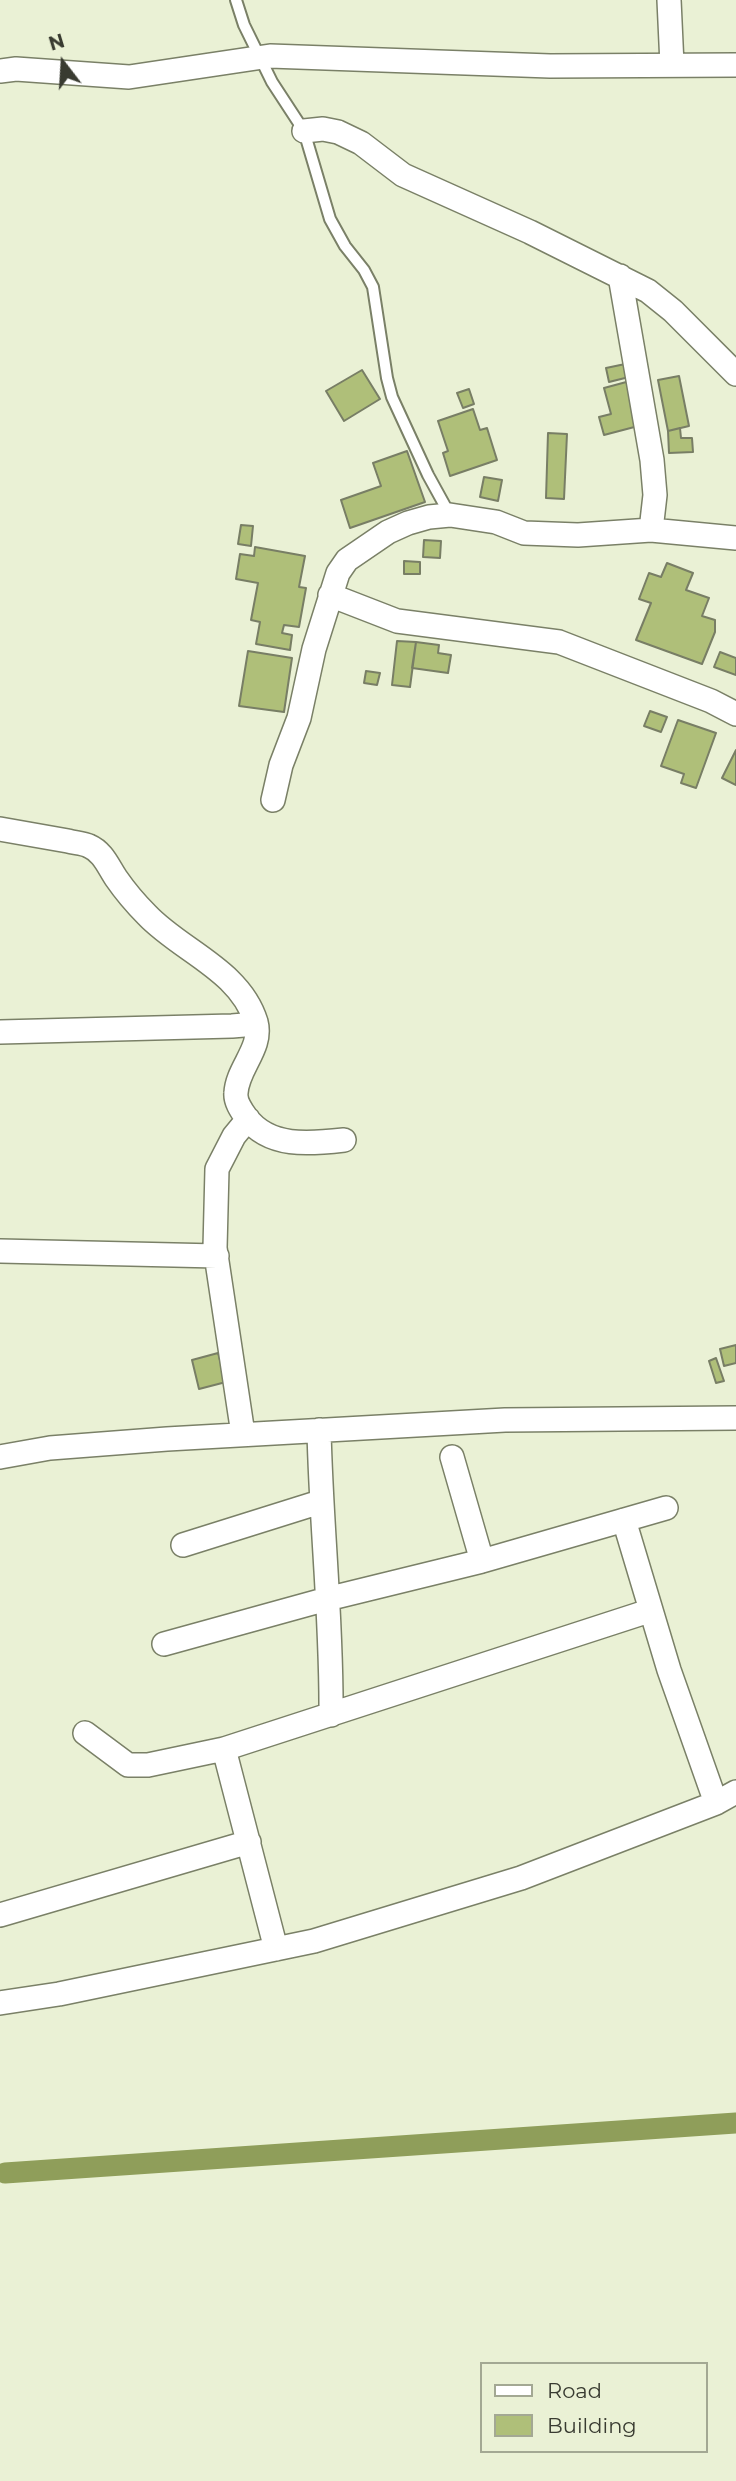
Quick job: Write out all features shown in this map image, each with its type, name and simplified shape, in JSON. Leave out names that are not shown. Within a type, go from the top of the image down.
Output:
[{"type":"street","points":[[669,0],[672,65]]},
{"type":"street","points":[[0,71],[16,69],[129,77],[261,57],[308,56],[550,66],[736,65]]},
{"type":"street","points":[[304,131],[323,129],[338,132],[361,143],[403,175],[530,232],[648,291],[673,311],[736,374]]},
{"type":"street","points":[[620,276],[652,460],[655,495],[651,530]]},
{"type":"street","points":[[273,800],[281,765],[299,718],[314,649],[330,595],[338,573],[347,559],[361,549],[408,523],[450,515],[496,522],[524,533],[578,535],[651,530],[736,538]]},
{"type":"street","points":[[330,595],[397,621],[559,642],[711,701],[736,714]]},
{"type":"street","points":[[0,829],[89,845],[103,856],[116,878],[147,916],[208,962],[242,994],[256,1024],[255,1047],[240,1075],[236,1094],[240,1108],[264,1134],[284,1142],[344,1140]]},
{"type":"street","points":[[0,1032],[256,1024]]},
{"type":"street","points":[[243,1434],[215,1248],[218,1169],[234,1136],[248,1119]]},
{"type":"street","points":[[0,1251],[217,1256]]},
{"type":"street","points":[[0,1457],[50,1448],[243,1434],[505,1420],[736,1418]]},
{"type":"street","points":[[319,1430],[320,1502],[331,1645],[331,1715]]},
{"type":"street","points":[[452,1457],[482,1561]]},
{"type":"street","points":[[183,1545],[320,1502]]},
{"type":"street","points":[[164,1644],[482,1561],[666,1508]]},
{"type":"street","points":[[0,2003],[59,1994],[314,1941],[521,1878],[726,1798],[649,1611],[624,1520]]},
{"type":"street","points":[[85,1733],[128,1765],[148,1765],[224,1749],[649,1611]]},
{"type":"street","points":[[224,1749],[276,1949]]},
{"type":"street","points":[[0,1915],[249,1842]]},
{"type":"lane","points":[[236,0],[244,25],[272,82],[304,131],[330,219],[373,287],[392,397],[450,515]]},
{"type":"building","points":[[630,363],[633,376],[609,382],[606,368]]},
{"type":"building","points":[[362,370],[380,399],[344,421],[326,391]]},
{"type":"building","points":[[679,376],[689,426],[668,431],[658,380]]},
{"type":"building","points":[[630,381],[642,425],[604,435],[599,417],[611,414],[604,388]]},
{"type":"building","points":[[469,389],[474,404],[463,408],[457,393]]},
{"type":"building","points":[[473,409],[480,430],[487,428],[497,460],[450,476],[443,453],[448,451],[438,421]]},
{"type":"building","points":[[680,428],[681,438],[692,438],[693,452],[669,453],[668,431]]},
{"type":"building","points":[[548,433],[567,434],[564,499],[546,498]]},
{"type":"building","points":[[407,451],[425,502],[350,528],[341,500],[381,486],[373,463]]},
{"type":"building","points":[[484,477],[502,480],[498,501],[480,497]]},
{"type":"building","points":[[241,525],[253,526],[251,546],[238,544]]},
{"type":"building","points":[[424,540],[441,541],[440,558],[423,557]]},
{"type":"building","points":[[255,547],[305,556],[299,587],[306,588],[299,627],[284,625],[282,633],[292,635],[290,650],[256,644],[260,622],[251,620],[258,583],[236,579],[240,554],[254,556]]},
{"type":"building","points":[[404,561],[420,562],[420,574],[404,574]]},
{"type":"building","points":[[667,563],[693,573],[686,590],[709,598],[702,616],[715,620],[715,632],[702,664],[636,640],[651,603],[639,599],[649,573],[661,577]]},
{"type":"building","points":[[397,641],[416,642],[410,687],[392,685]]},
{"type":"building","points":[[416,642],[439,645],[438,653],[451,655],[448,673],[412,668]]},
{"type":"building","points":[[248,651],[292,658],[284,712],[239,706]]},
{"type":"building","points":[[720,652],[736,658],[736,675],[714,667]]},
{"type":"building","points":[[366,671],[380,673],[377,685],[364,683]]},
{"type":"building","points":[[650,711],[667,717],[661,732],[644,726]]},
{"type":"building","points":[[678,720],[716,733],[696,788],[681,783],[684,774],[661,766]]},
{"type":"building","points":[[736,750],[736,785],[722,778]]},
{"type":"building","points":[[736,1345],[736,1363],[724,1366],[720,1349]]},
{"type":"building","points":[[218,1353],[226,1382],[199,1389],[192,1360]]},
{"type":"building","points":[[716,1358],[724,1381],[716,1383],[709,1361]]},
{"type":"waterway","points":[[5,2173],[736,2123]]}]
